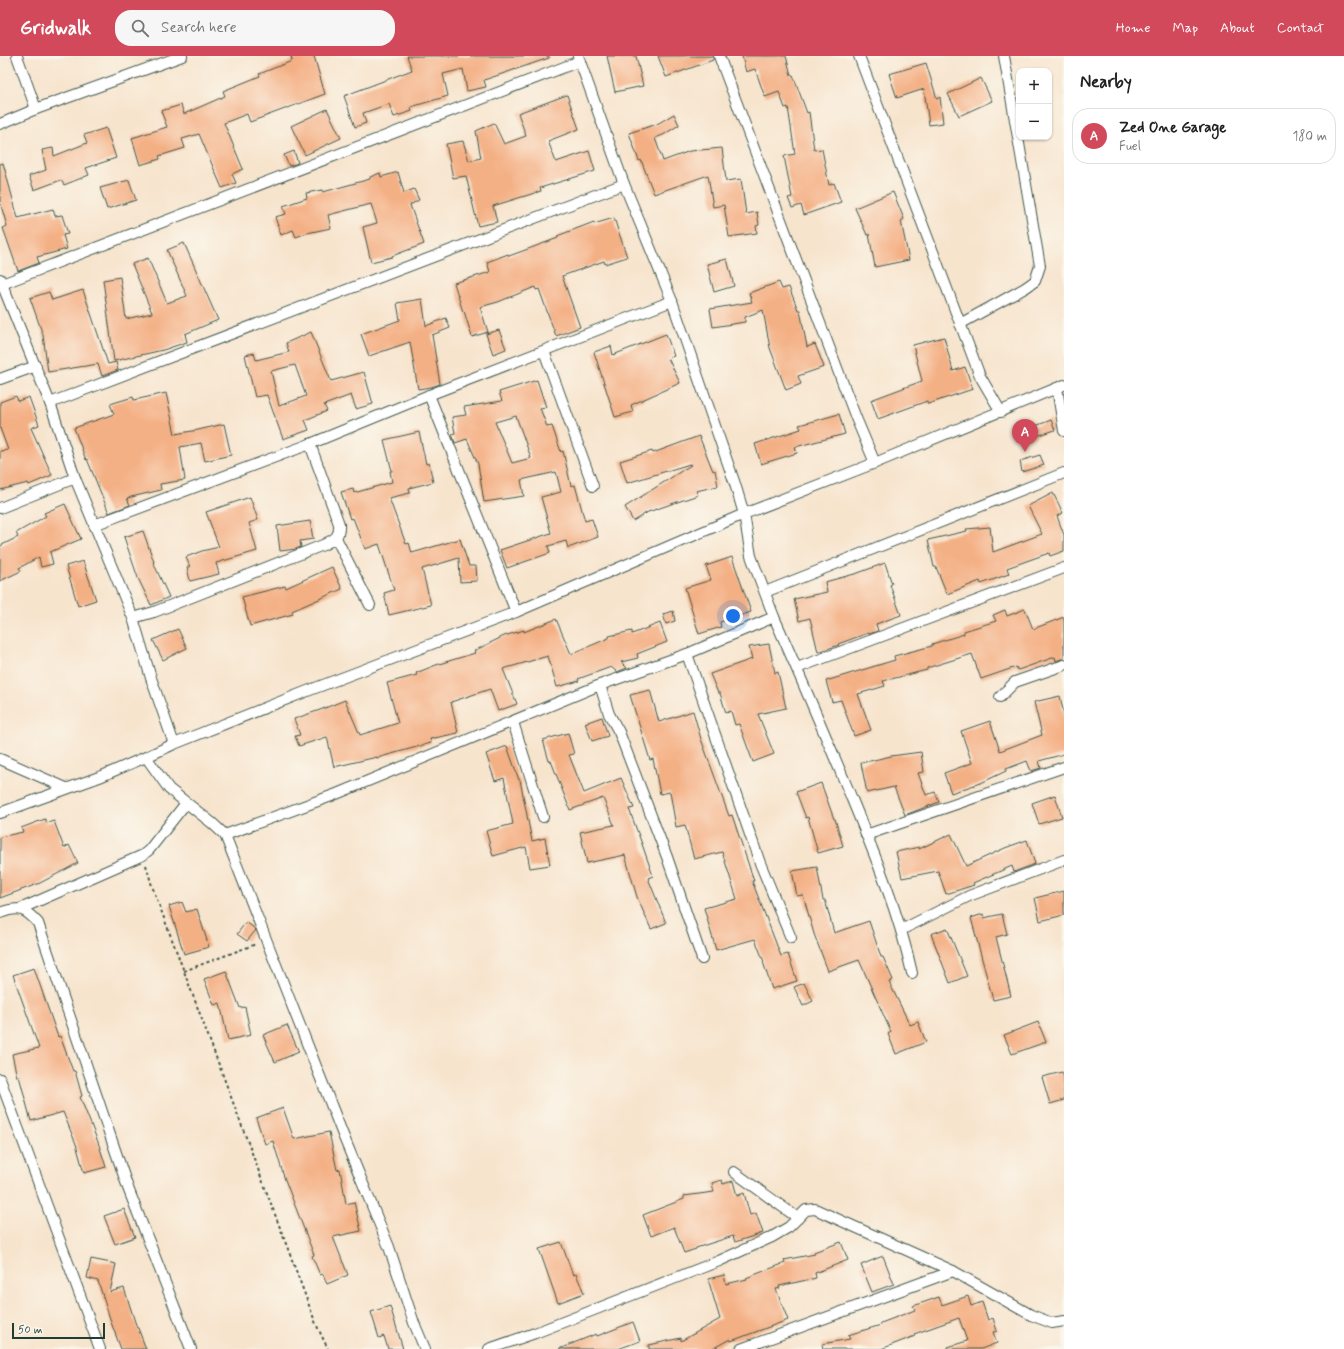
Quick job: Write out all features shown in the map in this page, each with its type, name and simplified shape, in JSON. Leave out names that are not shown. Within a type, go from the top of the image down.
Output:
[{"type":"street","points":[[17,56],[36,109]]},
{"type":"street","points":[[0,124],[159,60],[182,56]]},
{"type":"street","points":[[719,56],[874,463]]},
{"type":"street","points":[[859,56],[980,376],[1001,412]]},
{"type":"street","points":[[960,324],[1025,288],[1034,281],[1040,266],[1004,56]]},
{"type":"street","points":[[174,744],[151,678],[133,618],[75,478],[50,402],[1,282],[579,58],[624,184],[672,301],[744,514],[751,556],[774,617],[797,668],[866,835],[901,930],[912,973]]},
{"type":"street","points":[[50,402],[624,184]]},
{"type":"street","points":[[94,525],[310,444],[429,395],[672,301]]},
{"type":"street","points":[[544,351],[593,486]]},
{"type":"street","points":[[0,379],[36,366]]},
{"type":"street","points":[[0,813],[146,757],[174,744],[310,690],[516,612],[744,514],[1060,387],[1064,431]]},
{"type":"street","points":[[429,395],[516,612]]},
{"type":"street","points":[[133,618],[154,612],[323,545],[336,538],[340,530],[339,524],[310,444]]},
{"type":"street","points":[[765,592],[1064,473]]},
{"type":"street","points":[[0,508],[75,478]]},
{"type":"street","points":[[336,538],[370,606]]},
{"type":"street","points":[[797,668],[1064,568]]},
{"type":"street","points":[[225,835],[334,795],[600,685],[687,654],[774,617]]},
{"type":"street","points":[[687,654],[760,863],[791,938]]},
{"type":"street","points":[[1000,697],[1015,682],[1064,665]]},
{"type":"street","points":[[600,685],[609,714],[619,732],[667,857],[702,959]]},
{"type":"street","points":[[513,722],[543,817]]},
{"type":"street","points":[[146,757],[169,788],[186,803],[212,822],[225,835],[340,1128],[389,1247],[414,1323],[425,1349]]},
{"type":"street","points":[[0,759],[66,788]]},
{"type":"street","points":[[866,835],[1064,766]]},
{"type":"street","points":[[0,913],[20,908],[143,855],[150,850],[186,803]]},
{"type":"street","points":[[901,930],[968,896],[1064,860]]},
{"type":"street","points":[[20,908],[27,912],[38,923],[128,1188],[191,1349]]},
{"type":"street","points":[[0,1079],[100,1349]]},
{"type":"street","points":[[734,1172],[798,1218]]},
{"type":"street","points":[[489,1349],[535,1333],[719,1261],[772,1237],[789,1227],[806,1210],[815,1209],[953,1271],[1030,1315],[1052,1323],[1064,1321]]},
{"type":"street","points":[[741,1349],[953,1271]]},
{"type":"path","points":[[143,855],[152,886],[316,1324],[328,1349]]},
{"type":"path","points":[[184,971],[267,940]]},
{"type":"building","points":[[291,56],[314,56],[325,94],[250,122],[247,114],[224,123],[243,169],[232,174],[236,183],[222,188],[199,134],[182,139],[185,148],[159,156],[160,159],[140,165],[132,138],[167,127],[161,111],[181,105],[184,114],[225,96],[223,91],[260,76],[259,74],[292,61]]},
{"type":"building","points":[[407,56],[549,56],[549,58],[484,80],[486,87],[467,91],[463,69],[443,74],[448,96],[411,107],[412,111],[394,117],[389,104],[363,113],[366,123],[355,127],[344,96],[412,70]]},
{"type":"building","points":[[607,56],[636,56],[643,86],[615,92]]},
{"type":"building","points":[[658,56],[713,56],[713,60],[666,77]]},
{"type":"building","points":[[742,56],[786,56],[791,75],[793,75],[807,113],[809,112],[814,150],[822,149],[829,185],[834,183],[841,202],[804,215],[801,205],[792,208],[788,198],[792,197],[784,156],[795,154],[788,107],[785,108],[779,92],[765,97],[755,69],[746,72]]},
{"type":"building","points":[[926,63],[937,99],[940,97],[943,123],[929,125],[924,89],[897,98],[889,74]]},
{"type":"building","points":[[981,78],[992,101],[959,116],[948,94]]},
{"type":"building","points":[[567,95],[579,129],[548,141],[556,162],[589,151],[595,171],[540,188],[541,191],[493,206],[497,222],[478,226],[466,176],[453,178],[446,144],[463,141],[469,161],[481,158],[476,131],[494,123],[504,144],[526,136],[518,113]]},
{"type":"building","points":[[327,109],[341,138],[305,155],[291,126]]},
{"type":"building","points":[[674,114],[679,125],[655,138],[663,161],[690,151],[722,148],[726,181],[741,179],[746,214],[757,212],[759,225],[756,226],[757,233],[729,237],[724,205],[713,207],[708,175],[654,194],[641,160],[639,161],[629,133],[657,124]]},
{"type":"building","points":[[106,128],[116,158],[86,168],[89,175],[64,185],[61,180],[34,190],[29,176],[46,170],[42,150],[53,148],[54,156],[87,143],[84,135]]},
{"type":"building","points":[[294,151],[298,163],[289,166],[284,155]]},
{"type":"building","points":[[3,163],[18,218],[53,209],[55,216],[62,215],[68,234],[63,235],[67,249],[37,257],[39,263],[18,271],[3,228],[7,226],[0,202],[0,164]]},
{"type":"building","points":[[398,172],[404,193],[414,189],[419,200],[410,205],[424,244],[392,257],[371,262],[363,227],[377,223],[371,204],[328,215],[331,228],[296,237],[293,230],[281,235],[275,217],[286,214],[283,206],[307,198],[306,193],[322,190],[323,192],[370,179],[370,177],[380,173],[381,177]]},
{"type":"building","points":[[129,180],[136,200],[107,209],[100,188]]},
{"type":"building","points":[[893,192],[904,219],[901,221],[909,260],[875,267],[869,234],[867,235],[855,208]]},
{"type":"building","points":[[614,218],[627,257],[605,264],[604,261],[562,276],[580,327],[556,336],[539,289],[536,290],[535,287],[498,302],[480,307],[488,332],[472,337],[454,283],[490,272],[487,262],[508,254],[509,256],[558,238],[557,236],[594,222],[594,224]]},
{"type":"building","points":[[184,243],[218,320],[185,334],[187,342],[163,350],[114,361],[103,280],[120,277],[126,319],[152,313],[132,264],[148,258],[167,303],[187,296],[167,250]]},
{"type":"building","points":[[727,259],[734,286],[714,292],[707,264]]},
{"type":"building","points":[[779,282],[782,289],[789,287],[798,310],[800,310],[807,347],[815,344],[824,367],[798,376],[801,384],[786,390],[770,348],[763,310],[745,317],[745,322],[713,327],[710,309],[752,302],[749,293]]},
{"type":"building","points":[[83,290],[108,364],[116,362],[118,370],[102,376],[98,364],[48,372],[43,335],[30,298],[49,292],[52,300]]},
{"type":"building","points":[[422,299],[426,326],[446,318],[450,328],[432,335],[440,384],[418,389],[410,342],[369,356],[361,334],[400,320],[397,303]]},
{"type":"building","points":[[499,330],[506,349],[493,354],[486,334]]},
{"type":"building","points":[[311,332],[331,381],[364,372],[373,404],[356,409],[351,395],[324,405],[327,411],[305,420],[309,430],[283,439],[267,395],[255,397],[245,355],[254,353],[256,360],[289,352],[286,343]],"holes":[[[295,365],[306,396],[279,406],[271,371]]]},
{"type":"building","points":[[666,334],[674,356],[668,358],[680,383],[631,405],[633,412],[615,417],[594,352],[611,346],[613,355]]},
{"type":"building","points":[[944,337],[953,371],[965,367],[973,389],[928,404],[927,401],[878,419],[871,400],[922,381],[913,345]]},
{"type":"building","points":[[537,380],[546,407],[540,408],[547,427],[552,426],[561,452],[563,451],[571,486],[575,485],[585,521],[592,519],[598,537],[568,548],[566,541],[548,546],[550,553],[507,568],[500,550],[551,533],[541,497],[561,492],[556,472],[521,480],[524,496],[484,502],[478,464],[467,439],[455,443],[452,434],[455,433],[452,417],[466,415],[464,407],[502,401],[499,392]],"holes":[[[516,416],[531,458],[512,463],[495,422]]]},
{"type":"building","points":[[166,393],[175,434],[224,424],[231,455],[205,461],[201,443],[180,447],[185,480],[160,484],[161,490],[127,498],[130,505],[109,513],[74,428],[114,414],[110,404],[133,397],[134,400]]},
{"type":"building","points":[[16,396],[18,401],[29,397],[39,425],[31,428],[52,475],[29,485],[28,483],[0,490],[0,451],[8,450],[0,428],[0,402]]},
{"type":"building","points":[[839,414],[845,434],[795,447],[797,453],[761,464],[755,444],[801,429],[799,425]]},
{"type":"building","points":[[1051,420],[1055,430],[1028,439],[1025,430]]},
{"type":"building","points":[[419,432],[426,464],[429,463],[433,482],[409,488],[410,493],[389,498],[406,544],[409,543],[412,553],[460,539],[469,566],[476,566],[477,581],[460,582],[459,558],[422,569],[431,605],[389,615],[384,593],[394,590],[379,544],[365,549],[353,518],[350,519],[341,492],[353,489],[354,493],[392,482],[390,471],[392,471],[384,440]]},
{"type":"building","points":[[699,436],[713,471],[715,470],[718,486],[696,491],[698,495],[648,512],[633,521],[625,507],[691,465],[690,464],[627,483],[620,461],[652,451],[653,453]]},
{"type":"building","points":[[1040,455],[1044,465],[1022,472],[1020,461]]},
{"type":"building","points":[[1053,493],[1063,513],[1057,516],[1064,535],[1064,551],[1050,556],[1049,553],[1007,568],[1009,574],[981,584],[980,581],[947,594],[936,567],[934,567],[928,540],[967,531],[966,529],[990,527],[993,552],[1042,534],[1028,506]]},
{"type":"building","points":[[250,497],[258,520],[249,523],[257,551],[216,563],[219,574],[190,581],[187,567],[190,567],[186,557],[219,547],[206,512]]},
{"type":"building","points":[[65,504],[81,539],[50,552],[53,564],[41,567],[39,557],[19,568],[21,571],[0,581],[0,546],[18,537],[16,533],[46,516],[44,513]]},
{"type":"building","points":[[310,521],[313,539],[300,541],[301,547],[296,549],[280,551],[277,526]]},
{"type":"building","points":[[143,531],[153,562],[169,597],[151,605],[138,578],[124,537]]},
{"type":"building","points":[[732,557],[751,612],[720,622],[721,627],[699,634],[685,588],[711,580],[706,566]]},
{"type":"building","points":[[83,561],[96,600],[78,606],[66,566]]},
{"type":"building","points":[[885,563],[892,584],[890,585],[901,615],[876,624],[878,631],[868,633],[818,652],[810,618],[799,621],[794,599],[827,592],[825,582],[858,573]]},
{"type":"building","points":[[332,567],[342,589],[292,611],[293,614],[250,626],[242,597],[285,586],[286,588]]},
{"type":"building","points":[[1025,609],[1033,629],[1064,617],[1064,658],[1056,661],[1055,657],[1018,670],[1016,667],[981,679],[972,654],[927,668],[927,670],[883,681],[885,686],[858,694],[871,730],[854,736],[841,700],[832,702],[826,681],[895,660],[894,656],[932,646],[932,644],[964,634],[964,631],[996,621],[993,615],[1005,610],[1007,616]]},
{"type":"building","points":[[673,611],[675,621],[666,624],[663,614]]},
{"type":"building","points":[[556,619],[571,654],[609,638],[609,636],[632,631],[632,634],[660,623],[667,642],[637,654],[638,658],[621,662],[627,668],[617,672],[611,667],[578,679],[579,681],[557,687],[548,656],[503,669],[517,704],[498,711],[490,689],[451,702],[458,733],[430,739],[431,743],[377,758],[334,767],[327,737],[299,746],[295,736],[300,735],[294,719],[345,700],[360,735],[398,723],[387,683],[417,675],[416,673],[436,665],[475,653],[474,651],[504,636],[524,630],[524,632]]},
{"type":"building","points":[[178,629],[187,648],[163,660],[153,640]]},
{"type":"building","points":[[769,644],[775,673],[778,672],[786,708],[758,714],[774,754],[753,762],[739,724],[735,725],[731,711],[726,713],[720,693],[718,693],[710,674],[752,659],[749,647]]},
{"type":"building","points":[[650,690],[659,722],[693,711],[701,739],[729,816],[732,815],[754,881],[752,881],[781,956],[788,954],[797,981],[772,989],[755,939],[716,950],[704,908],[737,899],[722,852],[694,859],[685,825],[676,827],[670,792],[660,794],[653,759],[650,760],[630,695]]},
{"type":"building","points":[[1060,696],[1064,715],[1064,754],[1039,761],[1041,768],[1031,771],[1027,761],[1006,769],[1006,771],[983,782],[951,793],[944,773],[972,763],[961,731],[990,721],[1000,751],[1042,735],[1034,702]]},
{"type":"building","points":[[602,717],[608,736],[592,741],[585,723]]},
{"type":"building","points":[[568,733],[574,754],[569,755],[584,793],[621,778],[634,808],[629,809],[653,876],[648,878],[666,923],[651,929],[637,897],[625,855],[587,863],[580,832],[614,825],[603,798],[570,810],[551,761],[549,761],[543,740]]},
{"type":"building","points":[[507,746],[520,780],[532,841],[545,838],[550,865],[530,868],[526,847],[493,856],[486,831],[513,824],[504,778],[495,781],[486,754]]},
{"type":"building","points":[[921,752],[924,772],[918,773],[926,795],[935,792],[939,802],[905,815],[894,787],[867,793],[861,763],[891,756]]},
{"type":"building","points":[[821,783],[835,819],[843,846],[818,853],[808,817],[806,818],[796,792]]},
{"type":"building","points":[[1055,795],[1062,817],[1039,824],[1032,803]]},
{"type":"building","points":[[45,819],[47,823],[54,821],[64,848],[69,845],[78,863],[40,883],[0,898],[0,837],[23,832],[21,828]]},
{"type":"building","points":[[951,834],[966,866],[1005,848],[1027,840],[1035,864],[1014,872],[1012,866],[973,883],[974,885],[946,894],[938,871],[902,878],[896,852],[919,847],[919,849]]},
{"type":"building","points":[[817,867],[823,900],[825,900],[834,933],[869,921],[881,957],[883,957],[893,980],[889,982],[910,1025],[918,1022],[926,1042],[896,1054],[888,1034],[891,1032],[859,960],[828,971],[814,934],[803,895],[797,896],[792,871]]},
{"type":"building","points":[[1064,891],[1064,915],[1040,921],[1035,898]]},
{"type":"building","points":[[182,902],[186,912],[197,909],[209,947],[184,954],[169,906]]},
{"type":"building","points":[[983,914],[984,918],[1002,914],[1007,934],[996,937],[1011,996],[993,1000],[971,918]]},
{"type":"building","points":[[246,922],[256,930],[247,941],[237,934]]},
{"type":"building","points":[[947,928],[967,976],[950,983],[931,934]]},
{"type":"building","points":[[34,968],[58,1037],[60,1036],[73,1071],[75,1071],[82,1096],[80,1097],[98,1142],[106,1167],[84,1173],[76,1144],[63,1112],[31,1121],[19,1076],[17,1077],[12,1054],[39,1048],[13,975]]},
{"type":"building","points":[[226,971],[240,1008],[245,1007],[251,1035],[228,1040],[220,1003],[214,1005],[204,979]]},
{"type":"building","points":[[804,983],[813,1001],[803,1006],[794,987]]},
{"type":"building","points":[[1038,1022],[1046,1042],[1012,1054],[1004,1035]]},
{"type":"building","points":[[287,1025],[299,1052],[275,1062],[263,1035]]},
{"type":"building","points":[[1062,1072],[1064,1077],[1064,1100],[1050,1104],[1042,1077]]},
{"type":"building","points":[[283,1108],[294,1139],[329,1132],[337,1170],[340,1169],[346,1204],[354,1202],[361,1231],[333,1237],[348,1275],[327,1284],[323,1274],[320,1275],[312,1256],[314,1255],[284,1177],[273,1141],[265,1144],[256,1118]]},
{"type":"building","points":[[722,1180],[723,1184],[733,1181],[737,1196],[744,1193],[750,1215],[756,1213],[763,1233],[735,1242],[733,1236],[684,1253],[674,1227],[651,1236],[643,1215],[684,1199],[684,1196],[714,1192],[712,1183]]},
{"type":"building","points":[[124,1209],[135,1237],[115,1244],[104,1216]]},
{"type":"building","points":[[561,1242],[573,1275],[576,1274],[584,1293],[558,1303],[539,1249]]},
{"type":"building","points":[[841,1242],[848,1260],[815,1273],[816,1278],[779,1286],[780,1288],[776,1289],[788,1320],[731,1341],[730,1339],[712,1349],[649,1349],[649,1345],[681,1338],[681,1341],[720,1319],[708,1279],[724,1275],[726,1284],[747,1279],[746,1278],[785,1263],[784,1260],[815,1254],[814,1252]]},
{"type":"building","points":[[883,1256],[894,1284],[872,1292],[861,1265]]},
{"type":"building","points":[[91,1259],[116,1264],[110,1292],[124,1288],[137,1328],[146,1349],[121,1349],[98,1281],[87,1278]]},
{"type":"building","points":[[968,1296],[971,1306],[982,1302],[988,1320],[993,1318],[997,1331],[993,1332],[997,1343],[981,1349],[948,1349],[948,1347],[967,1341],[959,1318],[914,1334],[915,1336],[881,1349],[823,1349],[822,1344],[850,1339],[848,1335],[881,1325],[881,1323],[915,1310],[913,1306],[939,1297],[942,1305]]},
{"type":"building","points":[[390,1306],[403,1349],[388,1349],[384,1336],[379,1338],[371,1312]]},
{"type":"building","points":[[633,1322],[640,1341],[618,1349],[559,1349],[596,1334],[597,1336]]},
{"type":"place","name":"Zed One Garage","points":[[1025,452]]}]
